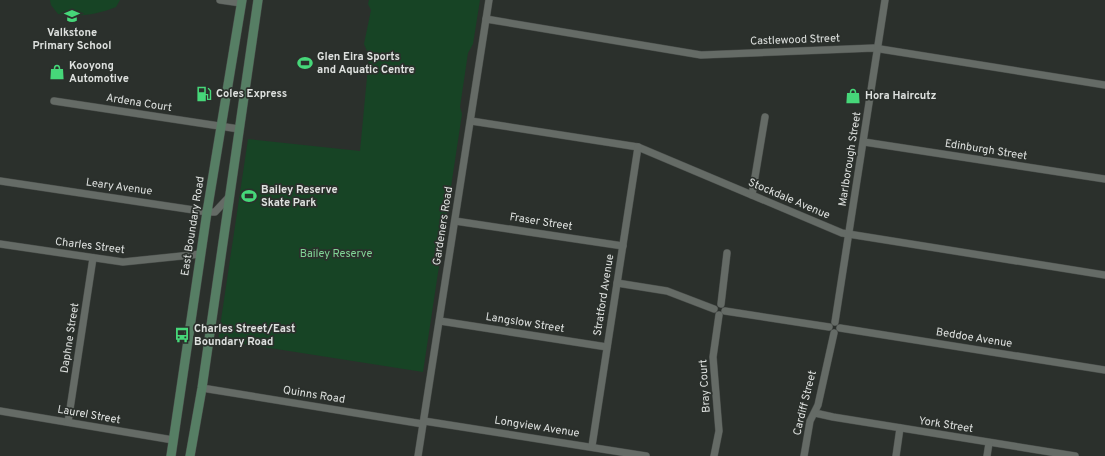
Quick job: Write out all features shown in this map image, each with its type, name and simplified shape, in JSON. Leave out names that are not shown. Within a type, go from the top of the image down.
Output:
[{"type":"main road","points":[[190,456],[202,388],[258,0]]},
{"type":"main road","name":"East Boundary Road","points":[[171,456],[207,212],[242,2]]},
{"type":"street","points":[[220,0],[242,2]]},
{"type":"street","name":"Gardeners Road","points":[[418,456],[489,0]]},
{"type":"street","name":"Marlborough Street","points":[[834,327],[886,0]]},
{"type":"street","name":"Castlewood Street","points":[[486,19],[704,55],[878,49],[1105,84]]},
{"type":"street","name":"Ardena Court","points":[[54,101],[239,129]]},
{"type":"street","points":[[752,195],[765,117]]},
{"type":"street","name":"Stockdale Avenue","points":[[470,121],[638,147],[832,230],[849,235],[1105,275]]},
{"type":"street","name":"Edinburgh Street","points":[[864,142],[1105,179]]},
{"type":"street","name":"Stratford Avenue","points":[[592,446],[638,147]]},
{"type":"street","name":"Leary Avenue","points":[[0,181],[207,212]]},
{"type":"street","points":[[207,212],[215,212],[229,197]]},
{"type":"street","name":"Fraser Street","points":[[455,221],[623,246]]},
{"type":"street","name":"Charles Street","points":[[0,244],[123,262],[201,254]]},
{"type":"street","points":[[722,313],[715,312],[718,306],[727,253]]},
{"type":"street","name":"Daphne Street","points":[[68,422],[93,258]]},
{"type":"street","points":[[617,283],[667,291],[718,306]]},
{"type":"street","name":"Beddoe Avenue","points":[[722,313],[834,327],[1105,370]]},
{"type":"street","name":"Bray Court","points":[[714,456],[718,431],[713,357],[722,313]]},
{"type":"street","name":"Langslow Street","points":[[440,321],[607,347]]},
{"type":"street","name":"Cardiff Street","points":[[804,456],[810,421],[818,405],[834,327]]},
{"type":"street","name":"Quinns Road","points":[[202,388],[424,422]]},
{"type":"street","name":"Laurel Street","points":[[0,411],[173,440]]},
{"type":"street","name":"York Street","points":[[815,413],[833,418],[1075,456]]},
{"type":"street","name":"Longview Avenue","points":[[424,422],[592,446],[646,456]]},
{"type":"street","points":[[896,456],[900,428]]},
{"type":"street","points":[[987,456],[989,443]]},
{"type":"green space","points":[[50,0],[120,0],[116,7],[109,10],[88,15],[74,15],[58,14],[51,5]]},
{"type":"green space","name":"Bailey Reserve","points":[[369,0],[480,0],[473,44],[468,53],[460,107],[462,114],[423,372],[218,340],[248,139],[360,151],[369,56],[364,44],[371,10],[368,4]]},
{"type":"place","name":"Valkstone Primary School","points":[[72,16]]},
{"type":"place","name":"Glen Eira Sports and Aquatic Centre","points":[[305,63]]},
{"type":"place","name":"Kooyong Automotive","points":[[57,72]]},
{"type":"place","name":"Coles Express","points":[[204,94]]},
{"type":"place","name":"Hora Haircutz","points":[[853,96]]},
{"type":"place","name":"Bailey Reserve Skate Park","points":[[249,196]]},
{"type":"place","name":"Charles Street/East Boundary Road","points":[[182,335]]}]
